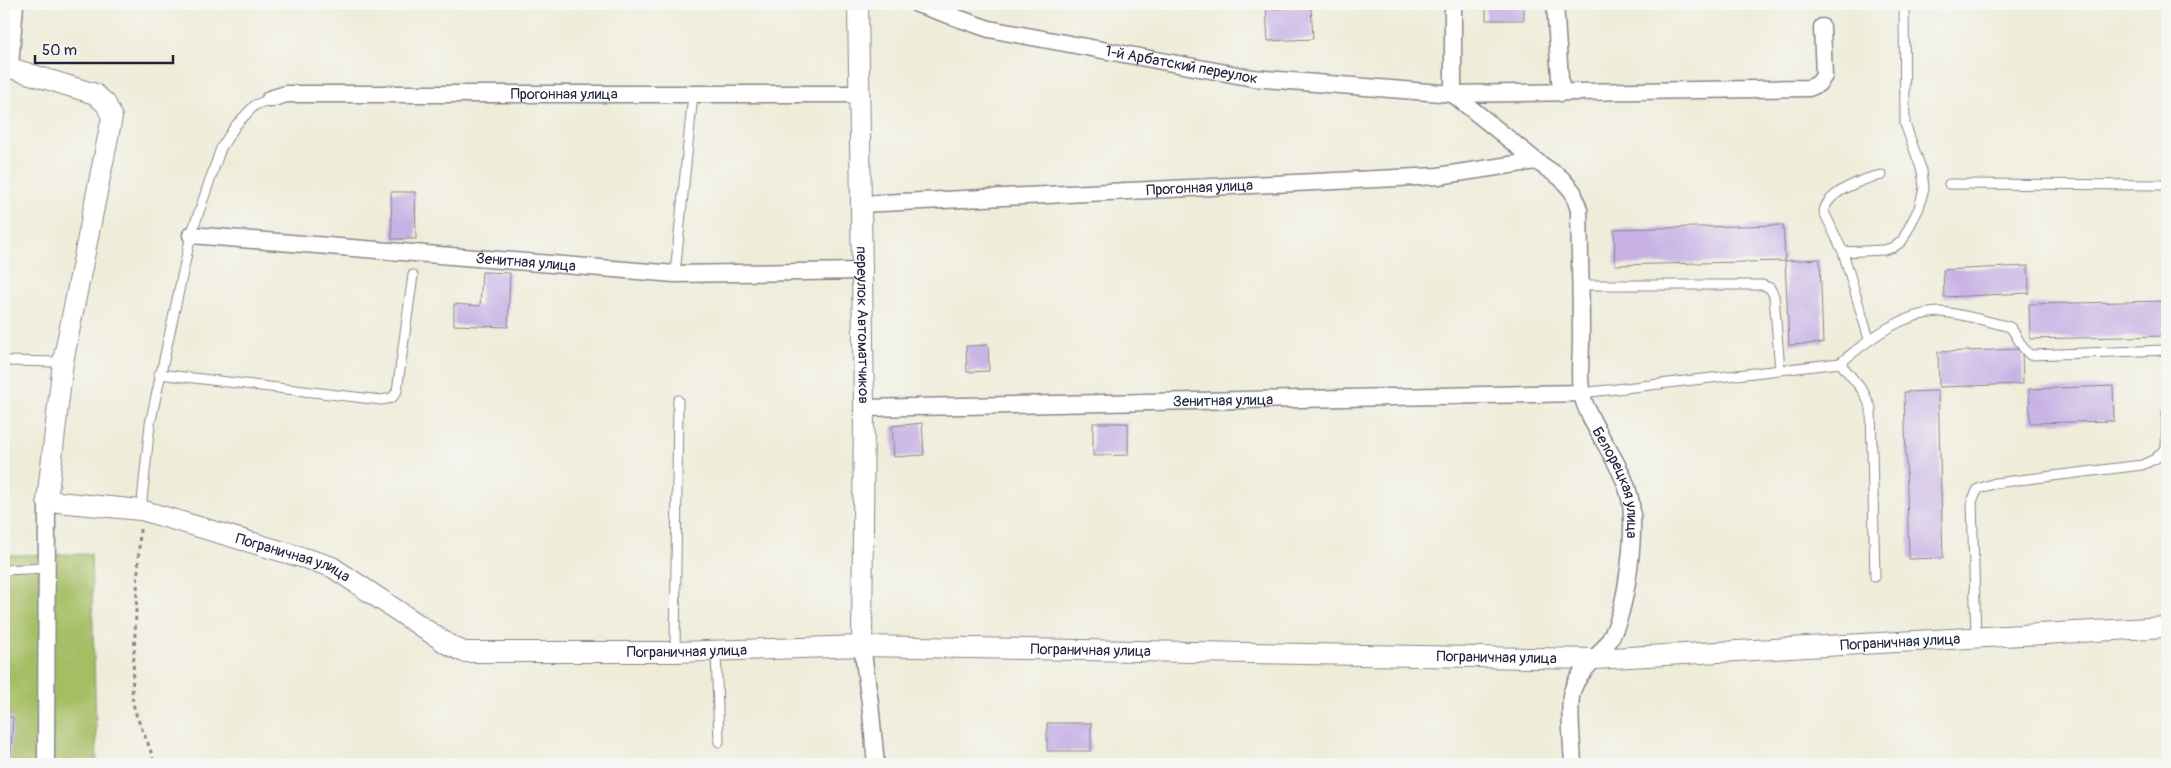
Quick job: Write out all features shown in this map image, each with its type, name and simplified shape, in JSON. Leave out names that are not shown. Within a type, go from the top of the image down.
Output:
[{"type":"street","points":[[15,4],[7,66],[95,94],[106,104],[112,117],[63,362],[47,501],[46,764]]},
{"type":"street","name":"переулок Автоматчиков","points":[[858,4],[864,408],[862,646]]},
{"type":"street","name":"1-й Арбатский переулок","points":[[918,4],[989,29],[1253,78],[1453,94],[1810,88],[1818,84],[1824,76],[1822,27]]},
{"type":"street","points":[[1453,4],[1453,94],[1536,161]]},
{"type":"street","points":[[1555,4],[1561,93]]},
{"type":"street","name":"Прогонная улица","points":[[270,99],[286,94],[859,94]]},
{"type":"street","name":"Прогонная улица","points":[[861,204],[1438,176],[1536,161]]},
{"type":"street","name":"Белорецкая улица","points":[[1536,161],[1561,178],[1573,192],[1579,210],[1582,393],[1595,426],[1622,478],[1632,513],[1632,540],[1625,594],[1616,628],[1606,645],[1580,676],[1572,696],[1573,764]]},
{"type":"street","name":"Зенитная улица","points":[[191,235],[675,274],[862,270]]},
{"type":"street","name":"Зенитная улица","points":[[864,408],[1582,393]]},
{"type":"street","name":"Пограничная улица","points":[[47,501],[142,510],[311,560],[332,568],[449,645],[464,652],[675,652],[862,646],[1594,659],[2167,627]]},
{"type":"street","points":[[862,646],[876,764]]},
{"type":"lane","points":[[1843,252],[1884,250],[1894,247],[1902,241],[1919,208],[1924,188],[1922,171],[1905,124],[1904,4]]},
{"type":"lane","points":[[675,274],[693,94]]},
{"type":"lane","points":[[142,510],[150,424],[159,374],[191,235],[221,148],[236,125],[255,105],[270,99]]},
{"type":"lane","points":[[1869,339],[1843,252],[1824,212],[1825,205],[1830,198],[1865,178],[1882,175]]},
{"type":"lane","points":[[1949,184],[2167,185]]},
{"type":"lane","points":[[159,374],[381,400],[392,398],[397,391],[413,275]]},
{"type":"lane","points":[[1580,285],[1762,285],[1770,288],[1774,296],[1780,370]]},
{"type":"lane","points":[[1582,393],[1840,363],[1869,339],[1900,320],[1938,312],[2010,328],[2016,334],[2022,349],[2030,355],[2167,350]]},
{"type":"lane","points":[[4,361],[63,362]]},
{"type":"lane","points":[[1840,363],[1863,391],[1871,408],[1875,576]]},
{"type":"lane","points":[[675,652],[678,400]]},
{"type":"lane","points":[[1976,637],[1972,501],[1978,489],[1995,482],[2142,465],[2155,459],[2166,448],[2167,412]]},
{"type":"lane","points":[[4,570],[47,568]]},
{"type":"lane","points":[[716,651],[719,742]]},
{"type":"path","points":[[142,510],[132,695],[133,709],[149,745],[154,764]]},
{"type":"green space","points":[[91,554],[97,764],[4,764],[4,555]]},
{"type":"building","points":[[1486,4],[1524,4],[1524,20],[1486,20]]},
{"type":"building","points":[[1311,7],[1313,39],[1268,41],[1266,9]]},
{"type":"building","points":[[391,192],[415,192],[416,239],[392,239]]},
{"type":"building","points":[[1783,225],[1785,261],[1615,265],[1614,229]]},
{"type":"building","points":[[1820,259],[1823,343],[1789,345],[1785,261]]},
{"type":"building","points":[[2028,266],[2029,293],[1944,297],[1943,270]]},
{"type":"building","points":[[482,272],[510,273],[508,327],[454,325],[454,304],[480,306]]},
{"type":"building","points":[[2167,301],[2167,336],[2030,339],[2029,304]]},
{"type":"building","points":[[988,345],[989,371],[967,372],[966,346]]},
{"type":"building","points":[[2022,349],[2023,384],[1939,387],[1938,352]]},
{"type":"building","points":[[2113,386],[2114,421],[2030,423],[2029,389]]},
{"type":"building","points":[[1938,391],[1943,558],[1909,559],[1904,392]]},
{"type":"building","points":[[922,423],[924,455],[894,457],[892,426]]},
{"type":"building","points":[[1093,423],[1128,423],[1128,455],[1093,456]]},
{"type":"building","points":[[4,717],[13,717],[10,762],[4,761]]},
{"type":"building","points":[[1047,723],[1091,723],[1091,751],[1047,751]]}]
